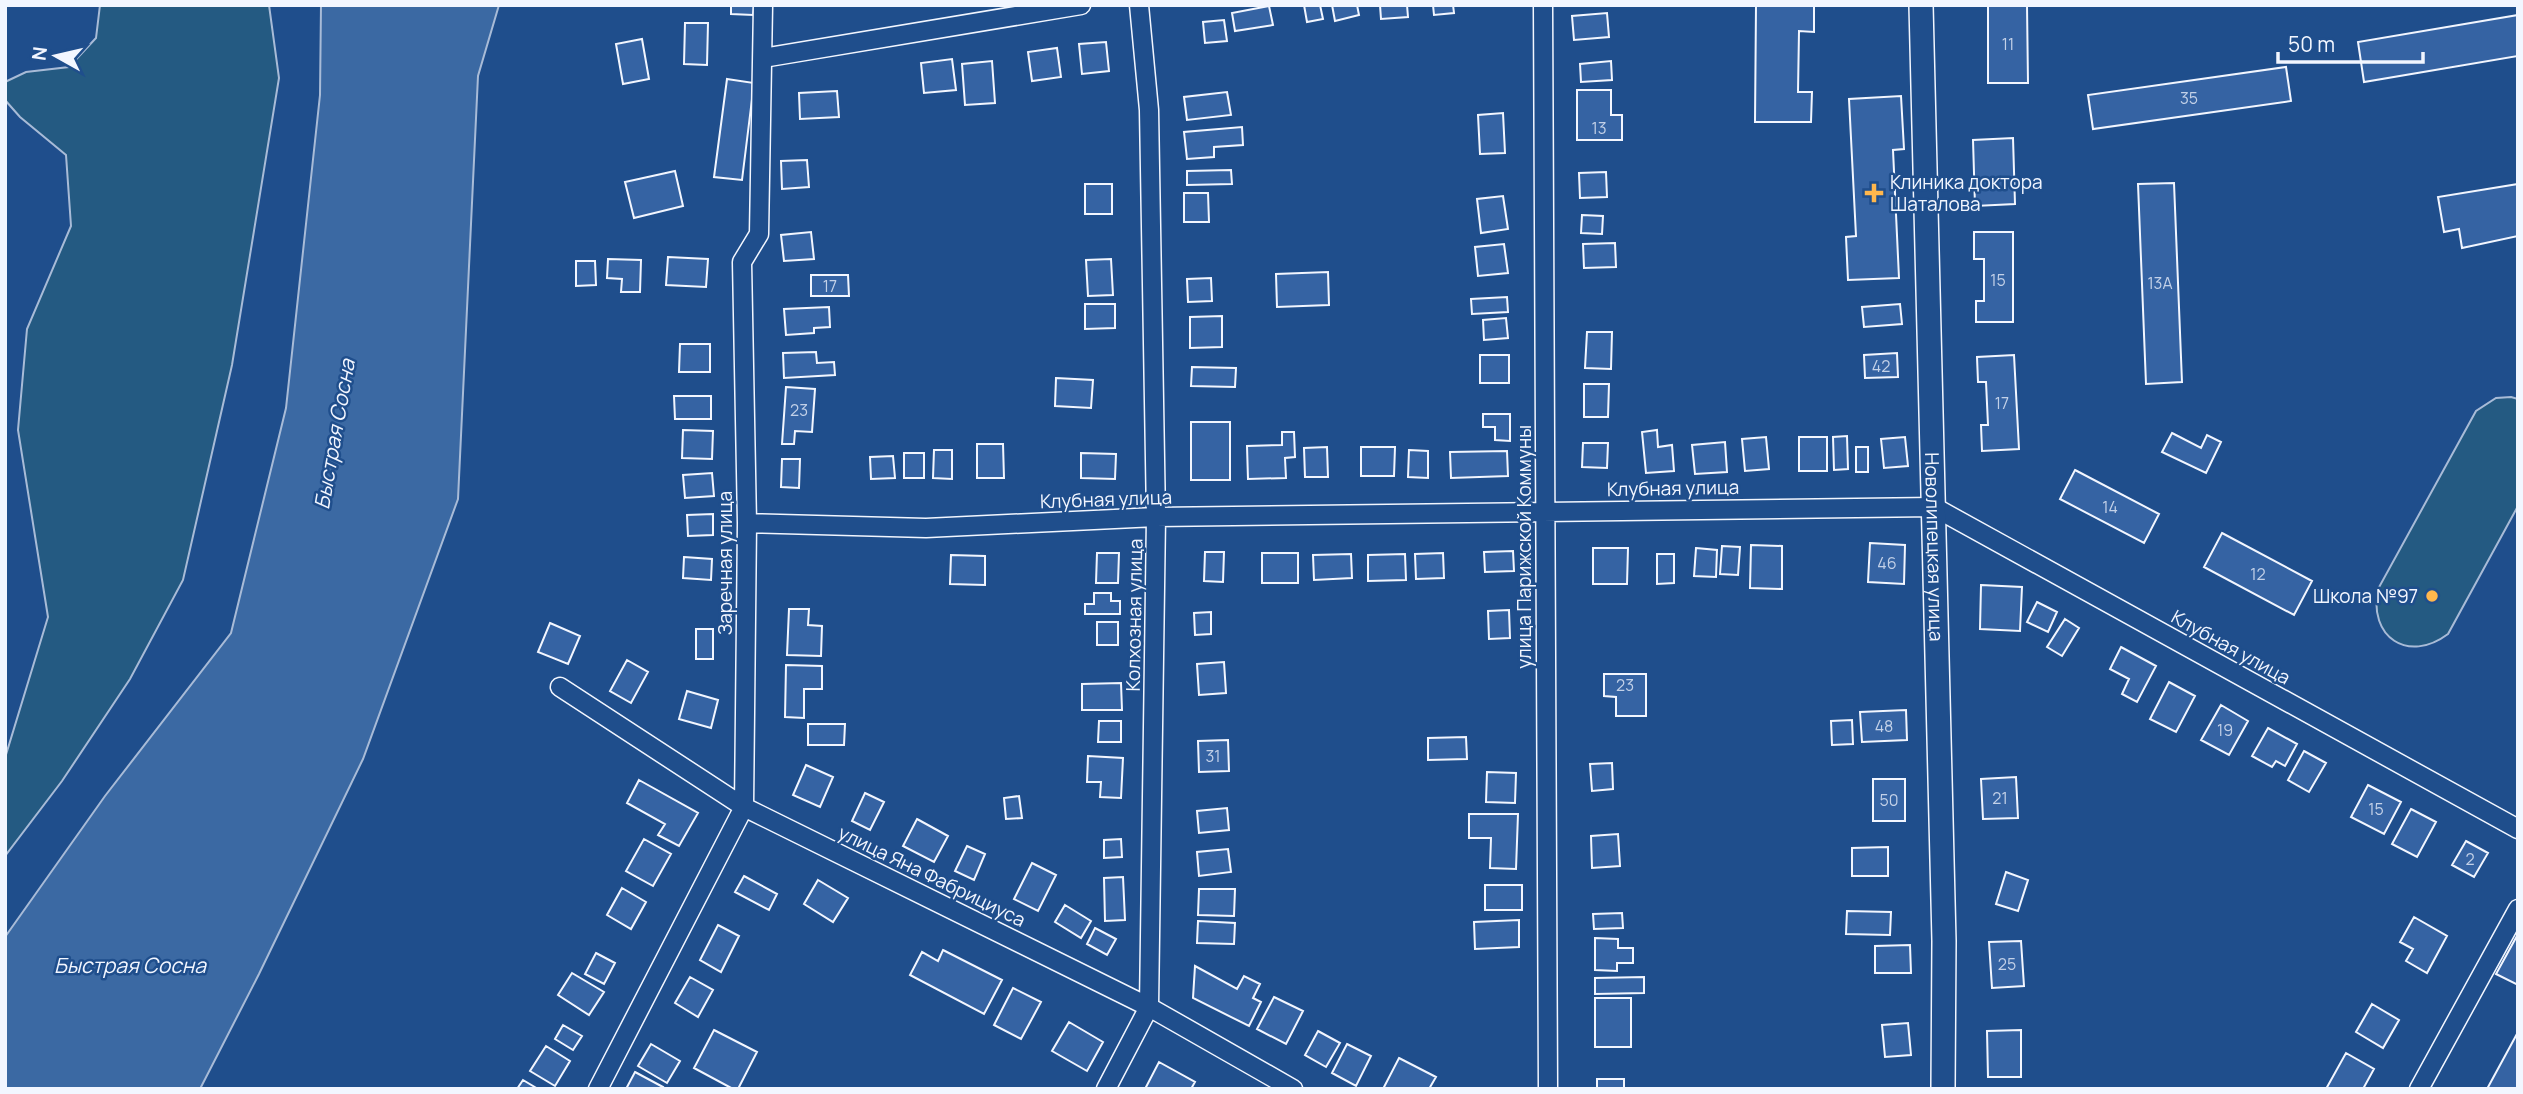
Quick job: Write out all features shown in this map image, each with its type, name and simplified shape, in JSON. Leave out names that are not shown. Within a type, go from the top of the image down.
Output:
[{"type":"street","name":"Заречная улица","points":[[598,1089],[744,807],[747,523],[742,262],[759,234],[763,5]]},
{"type":"street","points":[[763,58],[1081,5]]},
{"type":"street","name":"Колхозная улица","points":[[1106,1089],[1149,1007],[1156,517],[1149,110],[1139,5]]},
{"type":"street","name":"улица Парижской Коммуны","points":[[1543,5],[1548,1089]]},
{"type":"street","name":"Новолипецкая улица","points":[[1922,5],[1944,941],[1943,1089]]},
{"type":"street","name":"Клубная улица","points":[[747,523],[926,528],[1156,517],[1934,506],[2518,829]]},
{"type":"street","name":"улица Яна Фабрициуса","points":[[561,687],[744,807],[1149,1007],[1293,1089]]},
{"type":"street","points":[[2419,1089],[2518,909]]},
{"type":"shaded area","points":[[100,5],[269,5],[279,78],[232,365],[183,580],[130,679],[62,781],[5,856],[5,758],[48,617],[18,430],[27,329],[71,226],[66,155],[20,117],[5,100],[5,82],[26,72],[69,67],[96,38]]},
{"type":"shaded area","points":[[2496,398],[2518,399],[2518,506],[2448,634],[2433,643],[2419,646],[2406,646],[2394,641],[2379,620],[2376,606],[2378,589],[2476,411]]},
{"type":"water","name":"Быстрая Сосна","points":[[321,5],[499,5],[478,76],[458,499],[363,759],[200,1089],[5,1089],[5,937],[105,796],[231,633],[286,408],[320,95]]},
{"type":"building","points":[[731,5],[754,5],[753,15],[731,14]]},
{"type":"building","points":[[1304,5],[1320,5],[1323,19],[1307,22]]},
{"type":"building","points":[[1332,5],[1357,5],[1359,15],[1335,21]]},
{"type":"building","points":[[1380,5],[1407,5],[1408,17],[1381,19]]},
{"type":"building","points":[[1433,5],[1453,5],[1454,13],[1434,15]]},
{"type":"building","points":[[1756,5],[1814,5],[1814,32],[1799,31],[1798,92],[1812,92],[1811,122],[1755,122]]},
{"type":"building","points":[[1988,5],[2027,5],[2028,83],[1988,83]]},
{"type":"building","points":[[1269,6],[1273,25],[1235,31],[1232,13]]},
{"type":"building","points":[[1607,13],[1609,37],[1574,40],[1572,16]]},
{"type":"building","points":[[2518,15],[2518,56],[2364,82],[2358,42]]},
{"type":"building","points":[[1224,20],[1227,41],[1205,43],[1203,22]]},
{"type":"building","points":[[685,23],[708,23],[707,65],[684,64]]},
{"type":"building","points":[[642,39],[649,79],[623,84],[616,44]]},
{"type":"building","points":[[1106,42],[1109,71],[1082,74],[1079,44]]},
{"type":"building","points":[[1057,48],[1061,77],[1032,81],[1028,52]]},
{"type":"building","points":[[952,59],[956,90],[924,93],[921,63]]},
{"type":"building","points":[[992,61],[995,103],[965,105],[962,64]]},
{"type":"building","points":[[1611,61],[1612,80],[1581,82],[1580,64]]},
{"type":"building","points":[[2286,67],[2291,101],[2093,129],[2088,95]]},
{"type":"building","points":[[727,79],[754,83],[742,180],[714,177]]},
{"type":"building","points":[[1577,90],[1611,90],[1611,115],[1622,115],[1622,140],[1577,140]]},
{"type":"building","points":[[837,91],[839,117],[800,119],[799,93]]},
{"type":"building","points":[[1227,92],[1231,115],[1187,120],[1184,97]]},
{"type":"building","name":"Клиника доктора Шаталова","points":[[1901,96],[1904,149],[1893,150],[1899,278],[1848,280],[1846,237],[1856,236],[1849,99]]},
{"type":"building","points":[[1503,113],[1505,153],[1480,154],[1478,115]]},
{"type":"building","points":[[1242,127],[1243,145],[1214,147],[1214,157],[1187,159],[1184,132]]},
{"type":"building","points":[[2013,138],[2015,204],[1975,206],[1973,140]]},
{"type":"building","points":[[807,160],[809,187],[782,189],[781,161]]},
{"type":"building","points":[[1231,170],[1232,184],[1187,185],[1187,171]]},
{"type":"building","points":[[675,171],[683,206],[634,218],[625,182]]},
{"type":"building","points":[[1606,172],[1607,197],[1580,198],[1579,173]]},
{"type":"building","points":[[2174,183],[2182,382],[2146,384],[2138,184]]},
{"type":"building","points":[[1085,184],[1112,184],[1112,214],[1085,214]]},
{"type":"building","points":[[2518,184],[2518,236],[2462,248],[2459,229],[2444,232],[2438,197]]},
{"type":"building","points":[[1184,193],[1208,193],[1209,222],[1184,222]]},
{"type":"building","points":[[1503,196],[1508,229],[1481,233],[1477,199]]},
{"type":"building","points":[[1582,215],[1603,216],[1602,234],[1581,233]]},
{"type":"building","points":[[811,232],[814,259],[784,261],[781,235]]},
{"type":"building","points":[[1974,232],[2013,232],[2013,322],[1976,322],[1976,301],[1984,301],[1984,259],[1974,259]]},
{"type":"building","points":[[1615,243],[1616,267],[1584,268],[1583,244]]},
{"type":"building","points":[[1504,244],[1508,273],[1478,276],[1475,247]]},
{"type":"building","points":[[668,257],[708,259],[706,287],[666,285]]},
{"type":"building","points":[[608,259],[641,260],[640,292],[621,292],[622,279],[607,278]]},
{"type":"building","points":[[1111,259],[1113,295],[1088,296],[1086,260]]},
{"type":"building","points":[[576,261],[595,261],[596,285],[576,286]]},
{"type":"building","points":[[1328,272],[1329,305],[1277,307],[1276,274]]},
{"type":"building","points":[[811,275],[848,275],[849,296],[811,296]]},
{"type":"building","points":[[1211,278],[1212,301],[1188,302],[1187,279]]},
{"type":"building","points":[[1507,297],[1508,312],[1472,314],[1471,299]]},
{"type":"building","points":[[1085,304],[1115,304],[1115,328],[1085,329]]},
{"type":"building","points":[[1900,304],[1902,324],[1864,327],[1862,307]]},
{"type":"building","points":[[829,307],[830,327],[814,328],[814,333],[786,335],[784,309]]},
{"type":"building","points":[[1222,316],[1222,347],[1190,348],[1190,317]]},
{"type":"building","points":[[1506,318],[1508,338],[1484,340],[1483,320]]},
{"type":"building","points":[[1587,332],[1612,332],[1611,369],[1585,368]]},
{"type":"building","points":[[680,344],[710,344],[710,372],[679,372]]},
{"type":"building","points":[[816,352],[817,363],[834,362],[835,375],[784,378],[783,353]]},
{"type":"building","points":[[1897,353],[1898,377],[1865,378],[1864,355]]},
{"type":"building","points":[[1480,355],[1509,355],[1509,383],[1480,383]]},
{"type":"building","points":[[2014,355],[2019,449],[1982,451],[1981,425],[1988,425],[1986,382],[1978,382],[1977,357]]},
{"type":"building","points":[[1192,367],[1236,368],[1235,387],[1191,386]]},
{"type":"building","points":[[1056,378],[1093,380],[1091,408],[1055,406]]},
{"type":"building","points":[[1584,384],[1609,384],[1608,417],[1584,417]]},
{"type":"building","points":[[786,387],[815,389],[812,432],[795,431],[794,444],[782,444]]},
{"type":"building","points":[[674,396],[711,396],[711,419],[675,419]]},
{"type":"building","points":[[1483,414],[1510,414],[1510,441],[1495,440],[1495,427],[1483,427]]},
{"type":"building","points":[[1191,422],[1230,422],[1230,480],[1191,480]]},
{"type":"building","points":[[683,430],[713,431],[712,459],[682,458]]},
{"type":"building","points":[[1657,430],[1658,447],[1672,445],[1674,471],[1646,473],[1642,432]]},
{"type":"building","points":[[1282,432],[1294,432],[1295,457],[1285,458],[1286,478],[1248,479],[1247,446],[1282,445]]},
{"type":"building","points":[[2172,433],[2201,448],[2207,435],[2221,442],[2206,473],[2162,452]]},
{"type":"building","points":[[1847,436],[1848,469],[1834,470],[1833,437]]},
{"type":"building","points":[[1766,437],[1769,469],[1745,471],[1742,439]]},
{"type":"building","points":[[1799,437],[1827,437],[1827,471],[1799,471]]},
{"type":"building","points":[[1905,437],[1908,466],[1884,468],[1881,439]]},
{"type":"building","points":[[1725,442],[1727,472],[1695,474],[1692,445]]},
{"type":"building","points":[[1583,443],[1608,443],[1607,468],[1582,467]]},
{"type":"building","points":[[977,444],[1003,444],[1004,478],[977,478]]},
{"type":"building","points":[[1327,447],[1328,477],[1305,477],[1304,448]]},
{"type":"building","points":[[1361,447],[1395,447],[1394,476],[1361,476]]},
{"type":"building","points":[[1856,447],[1868,447],[1868,472],[1856,472]]},
{"type":"building","points":[[934,450],[952,450],[952,479],[933,478]]},
{"type":"building","points":[[1409,450],[1428,451],[1428,478],[1408,477]]},
{"type":"building","points":[[1507,451],[1508,476],[1451,478],[1450,452]]},
{"type":"building","points":[[904,453],[924,453],[924,478],[904,478]]},
{"type":"building","points":[[1081,453],[1116,454],[1115,479],[1081,478]]},
{"type":"building","points":[[893,456],[895,478],[871,479],[870,457]]},
{"type":"building","points":[[782,459],[800,459],[799,488],[781,487]]},
{"type":"building","points":[[2075,470],[2159,514],[2144,543],[2060,499]]},
{"type":"building","points":[[712,473],[714,496],[685,498],[683,475]]},
{"type":"building","points":[[713,514],[713,535],[688,536],[687,515]]},
{"type":"building","points":[[2222,533],[2312,581],[2294,615],[2204,567]]},
{"type":"building","points":[[1870,543],[1905,545],[1904,584],[1868,582]]},
{"type":"building","points":[[1751,545],[1782,546],[1782,589],[1750,588]]},
{"type":"building","points":[[1722,546],[1740,547],[1738,575],[1720,574]]},
{"type":"building","points":[[1593,548],[1628,548],[1627,584],[1593,584]]},
{"type":"building","points":[[1696,548],[1717,550],[1716,577],[1694,576]]},
{"type":"building","points":[[1513,551],[1514,571],[1485,572],[1484,552]]},
{"type":"building","points":[[1205,552],[1224,552],[1223,582],[1204,581]]},
{"type":"building","points":[[1097,553],[1119,553],[1118,583],[1096,583]]},
{"type":"building","points":[[1262,553],[1298,553],[1298,583],[1262,583]]},
{"type":"building","points":[[1443,553],[1444,578],[1416,579],[1415,554]]},
{"type":"building","points":[[1351,554],[1352,578],[1314,580],[1313,555]]},
{"type":"building","points":[[1405,554],[1406,580],[1368,581],[1368,555]]},
{"type":"building","points":[[1657,554],[1674,554],[1674,583],[1657,584]]},
{"type":"building","points":[[951,555],[985,556],[985,585],[950,584]]},
{"type":"building","points":[[684,557],[712,559],[711,580],[683,578]]},
{"type":"building","points":[[1981,585],[2022,587],[2020,631],[1980,629]]},
{"type":"building","points":[[1094,593],[1111,593],[1111,601],[1120,601],[1120,614],[1085,614],[1085,604],[1094,604]]},
{"type":"building","points":[[2037,602],[2057,612],[2048,632],[2027,622]]},
{"type":"building","points":[[789,609],[809,609],[808,625],[822,626],[821,656],[787,655]]},
{"type":"building","points":[[1509,610],[1510,638],[1489,639],[1488,611]]},
{"type":"building","points":[[1211,612],[1211,634],[1195,635],[1194,613]]},
{"type":"building","points":[[2065,619],[2079,628],[2062,656],[2047,647]]},
{"type":"building","points":[[1097,622],[1118,622],[1118,645],[1097,645]]},
{"type":"building","points":[[550,623],[580,636],[568,664],[538,652]]},
{"type":"building","points":[[696,629],[713,629],[713,659],[696,659]]},
{"type":"building","points":[[2121,647],[2156,666],[2137,702],[2122,694],[2129,679],[2110,669]]},
{"type":"building","points":[[627,660],[648,672],[631,703],[610,691]]},
{"type":"building","points":[[1224,662],[1226,693],[1199,695],[1197,664]]},
{"type":"building","points":[[786,665],[822,666],[822,689],[804,689],[804,718],[785,717]]},
{"type":"building","points":[[1604,674],[1646,674],[1646,716],[1616,716],[1616,697],[1604,696]]},
{"type":"building","points":[[2169,682],[2195,696],[2176,732],[2150,719]]},
{"type":"building","points":[[1121,683],[1122,710],[1082,710],[1082,684]]},
{"type":"building","points":[[687,691],[718,700],[711,728],[679,719]]},
{"type":"building","points":[[2221,705],[2248,721],[2229,755],[2201,740]]},
{"type":"building","points":[[1906,710],[1907,740],[1862,742],[1860,712]]},
{"type":"building","points":[[1852,720],[1853,744],[1832,745],[1831,721]]},
{"type":"building","points":[[1099,721],[1121,721],[1121,742],[1098,742]]},
{"type":"building","points":[[808,724],[845,724],[844,745],[808,745]]},
{"type":"building","points":[[2268,728],[2297,744],[2285,766],[2276,761],[2272,767],[2252,756]]},
{"type":"building","points":[[1466,737],[1467,759],[1428,760],[1428,738]]},
{"type":"building","points":[[1228,740],[1229,771],[1199,772],[1198,741]]},
{"type":"building","points":[[2304,751],[2326,763],[2309,792],[2288,780]]},
{"type":"building","points":[[1088,756],[1123,758],[1121,798],[1100,797],[1101,782],[1087,782]]},
{"type":"building","points":[[1612,763],[1613,789],[1592,791],[1590,764]]},
{"type":"building","points":[[806,765],[833,777],[820,807],[793,795]]},
{"type":"building","points":[[1487,772],[1516,773],[1515,803],[1486,802]]},
{"type":"building","points":[[2016,777],[2018,818],[1983,819],[1981,779]]},
{"type":"building","points":[[1873,779],[1905,779],[1905,821],[1873,821]]},
{"type":"building","points":[[639,780],[698,813],[679,846],[658,835],[665,824],[627,803]]},
{"type":"building","points":[[2368,785],[2401,802],[2384,834],[2351,817]]},
{"type":"building","points":[[865,793],[884,802],[870,830],[852,821]]},
{"type":"building","points":[[1019,796],[1022,818],[1006,819],[1004,798]]},
{"type":"building","points":[[1227,808],[1229,830],[1199,833],[1197,811]]},
{"type":"building","points":[[2411,809],[2436,822],[2417,857],[2392,844]]},
{"type":"building","points":[[1469,814],[1518,814],[1516,869],[1490,868],[1491,838],[1469,838]]},
{"type":"building","points":[[917,819],[948,836],[934,862],[903,846]]},
{"type":"building","points":[[1618,834],[1620,866],[1592,868],[1591,836]]},
{"type":"building","points":[[644,839],[671,854],[653,886],[626,871]]},
{"type":"building","points":[[1121,839],[1122,857],[1104,858],[1104,840]]},
{"type":"building","points":[[2466,841],[2488,853],[2474,877],[2452,865]]},
{"type":"building","points":[[967,846],[985,854],[974,880],[955,871]]},
{"type":"building","points":[[1888,847],[1888,876],[1852,876],[1852,848]]},
{"type":"building","points":[[1228,849],[1231,872],[1199,876],[1197,852]]},
{"type":"building","points":[[1032,863],[1056,875],[1038,911],[1014,899]]},
{"type":"building","points":[[2006,872],[2028,880],[2018,911],[1996,904]]},
{"type":"building","points":[[744,876],[777,894],[769,910],[735,892]]},
{"type":"building","points":[[1123,877],[1125,920],[1105,921],[1104,878]]},
{"type":"building","points":[[818,880],[848,898],[833,922],[804,904]]},
{"type":"building","points":[[1485,885],[1522,885],[1522,910],[1485,910]]},
{"type":"building","points":[[622,888],[646,902],[631,929],[607,915]]},
{"type":"building","points":[[1199,889],[1235,889],[1234,916],[1198,915]]},
{"type":"building","points":[[1065,905],[1091,921],[1081,938],[1055,922]]},
{"type":"building","points":[[1847,911],[1891,912],[1890,935],[1846,934]]},
{"type":"building","points":[[1622,913],[1623,928],[1594,929],[1593,914]]},
{"type":"building","points":[[2414,917],[2447,936],[2427,973],[2406,961],[2413,949],[2400,942]]},
{"type":"building","points":[[1519,920],[1519,947],[1475,949],[1474,922]]},
{"type":"building","points":[[1198,921],[1235,923],[1234,944],[1197,943]]},
{"type":"building","points":[[718,925],[739,936],[721,972],[700,960]]},
{"type":"building","points":[[1095,928],[1116,939],[1107,955],[1087,944]]},
{"type":"building","points":[[2518,934],[2518,985],[2496,974]]},
{"type":"building","points":[[1595,938],[1618,939],[1618,948],[1633,948],[1633,963],[1617,963],[1617,971],[1595,970]]},
{"type":"building","points":[[2021,941],[2024,986],[1992,988],[1989,942]]},
{"type":"building","points":[[1910,945],[1911,973],[1875,973],[1875,946]]},
{"type":"building","points":[[943,950],[1002,980],[984,1014],[910,975],[922,952],[938,961]]},
{"type":"building","points":[[596,953],[615,963],[604,984],[585,974]]},
{"type":"building","points":[[1195,966],[1237,989],[1244,976],[1260,984],[1253,998],[1261,1002],[1249,1026],[1193,998]]},
{"type":"building","points":[[572,973],[604,992],[589,1015],[558,995]]},
{"type":"building","points":[[690,977],[713,990],[698,1017],[675,1003]]},
{"type":"building","points":[[1644,977],[1644,993],[1595,994],[1595,978]]},
{"type":"building","points":[[1013,988],[1041,1002],[1021,1039],[994,1025]]},
{"type":"building","points":[[1274,997],[1303,1011],[1286,1044],[1257,1029]]},
{"type":"building","points":[[1595,998],[1631,998],[1631,1047],[1595,1047]]},
{"type":"building","points":[[2372,1004],[2399,1020],[2383,1048],[2356,1032]]},
{"type":"building","points":[[1069,1022],[1103,1042],[1087,1071],[1052,1051]]},
{"type":"building","points":[[1908,1023],[1911,1055],[1885,1057],[1882,1025]]},
{"type":"building","points":[[563,1025],[582,1036],[573,1050],[555,1039]]},
{"type":"building","points":[[714,1030],[757,1052],[738,1089],[733,1089],[694,1068]]},
{"type":"building","points":[[2021,1030],[2021,1077],[1988,1077],[1987,1031]]},
{"type":"building","points":[[1318,1031],[1340,1043],[1326,1067],[1305,1055]]},
{"type":"building","points":[[2518,1032],[2518,1089],[2487,1089]]},
{"type":"building","points":[[651,1044],[680,1061],[667,1083],[638,1066]]},
{"type":"building","points":[[1347,1044],[1371,1056],[1356,1086],[1332,1073]]},
{"type":"building","points":[[546,1046],[570,1061],[555,1086],[530,1071]]},
{"type":"building","points":[[2346,1053],[2374,1069],[2363,1089],[2326,1089]]},
{"type":"building","points":[[1399,1058],[1436,1077],[1429,1089],[1383,1089]]},
{"type":"building","points":[[1159,1062],[1195,1082],[1191,1089],[1145,1089]]},
{"type":"building","points":[[635,1072],[663,1087],[662,1089],[626,1089]]},
{"type":"building","points":[[1597,1079],[1624,1079],[1624,1089],[1597,1089]]},
{"type":"building","points":[[523,1080],[538,1089],[517,1089]]},
{"type":"place","name":"Клиника доктора Шаталова","points":[[1874,193]]},
{"type":"place","name":"Школа №97","points":[[2432,596]]}]
